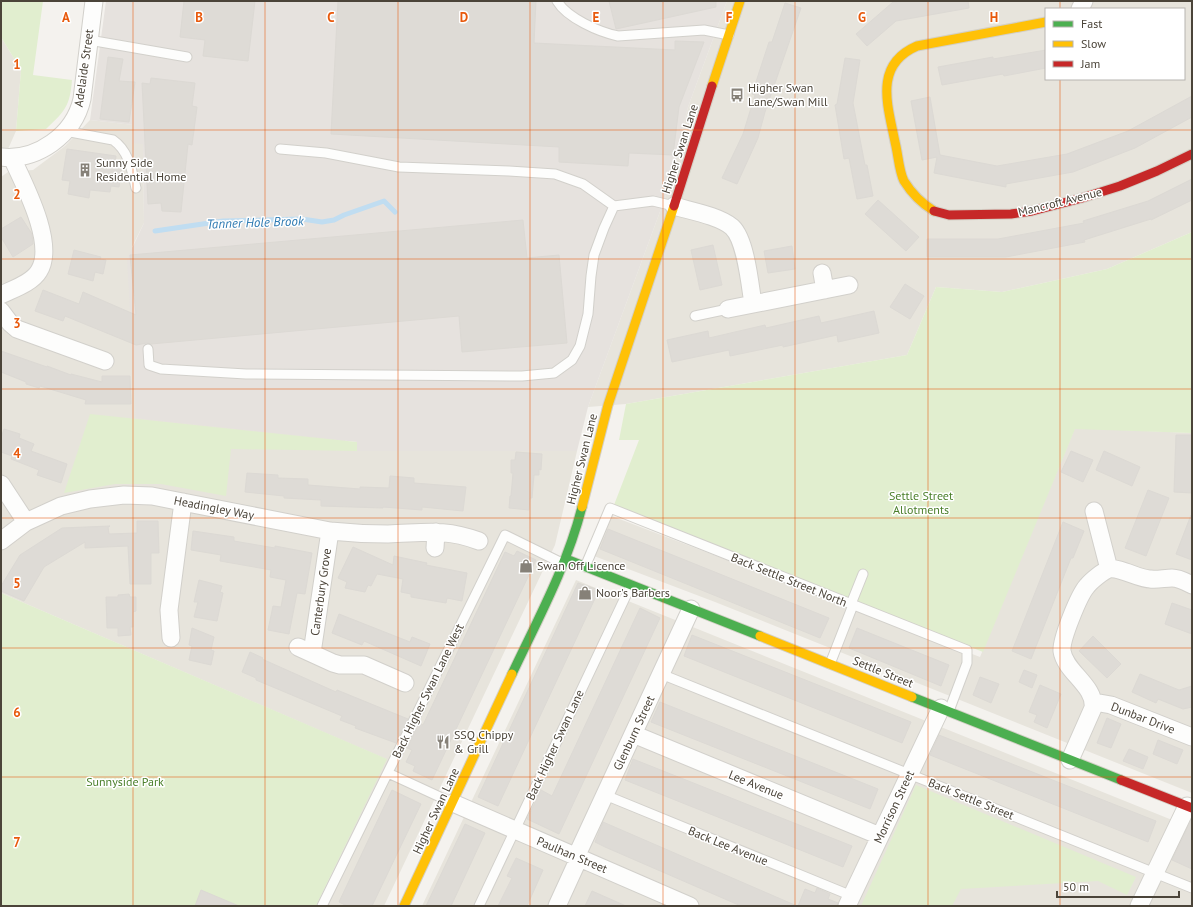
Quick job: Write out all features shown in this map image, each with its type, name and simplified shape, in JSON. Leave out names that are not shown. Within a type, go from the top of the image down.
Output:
[{"type":"street","name":"Adelaide Street","points":[[6,158],[25,156],[38,152],[59,138],[75,118],[80,108],[94,1]]},
{"type":"street","name":"Higher Swan Lane","points":[[404,906],[565,562],[576,530],[608,405],[740,1]]},
{"type":"street","name":"Mancroft Avenue","points":[[1045,22],[917,46],[910,48],[895,61],[890,70],[887,81],[887,102],[903,179],[911,192],[923,204],[934,211],[949,216],[1011,214],[1032,211],[1120,186],[1157,171],[1192,154]]},
{"type":"street","points":[[1,295],[32,279],[40,271],[44,260],[44,246],[39,222],[31,200],[6,158]]},
{"type":"street","points":[[674,206],[731,226],[738,235],[742,246],[754,304]]},
{"type":"street","points":[[728,309],[754,304],[823,281],[849,285]]},
{"type":"street","points":[[1,311],[10,323],[17,329],[80,344],[105,361]]},
{"type":"street","points":[[1,484],[26,522]]},
{"type":"street","name":"Headingley Way","points":[[1,541],[26,522],[61,506],[90,499],[124,495],[152,496],[330,531],[435,540],[458,534],[479,541]]},
{"type":"street","points":[[170,638],[162,614],[183,502]]},
{"type":"street","points":[[1094,511],[1109,569],[1123,571],[1150,580],[1172,578],[1192,585]]},
{"type":"street","name":"Canterbury Grove","points":[[330,531],[305,650],[340,665],[364,665],[379,680],[405,683]]},
{"type":"street","name":"Settle Street","points":[[565,562],[585,567],[631,585],[1189,807]]},
{"type":"street","name":"Dunbar Drive","points":[[1070,760],[1093,708],[1094,702],[1091,695],[1064,659],[1062,650],[1063,639],[1086,586],[1109,569]]},
{"type":"street","name":"Glenburn Street","points":[[557,906],[605,795],[691,609]]},
{"type":"street","name":"Dunbar Drive","points":[[1094,702],[1111,705],[1192,737]]},
{"type":"street","name":"Morrison Street","points":[[849,901],[909,774],[945,710]]},
{"type":"street","name":"Lee Avenue","points":[[633,734],[880,836]]},
{"type":"street","name":"Paulhan Street","points":[[453,803],[690,906]]},
{"type":"street","points":[[1139,906],[1189,807]]},
{"type":"lane","points":[[557,1],[561,7],[583,23],[607,34],[618,36],[704,30],[729,35]]},
{"type":"lane","points":[[89,40],[187,57]]},
{"type":"lane","points":[[65,131],[113,140],[118,143],[131,163],[136,188]]},
{"type":"lane","points":[[280,149],[326,153],[399,167],[555,174],[583,184],[614,206],[653,201],[674,206]]},
{"type":"lane","points":[[148,349],[149,365],[161,369],[246,374],[522,376],[554,373],[572,360],[580,346],[588,314],[594,255],[614,206]]},
{"type":"lane","points":[[695,316],[728,309]]},
{"type":"lane","name":"Back Settle Street North","points":[[585,567],[610,508],[967,650],[967,663],[945,710]]},
{"type":"lane","name":"Back Higher Swan Lane West","points":[[322,906],[504,535],[565,562]]},
{"type":"lane","points":[[830,664],[863,574]]},
{"type":"lane","name":"Back Higher Swan Lane","points":[[479,906],[631,585]]},
{"type":"lane","name":"Back Settle Street","points":[[661,674],[1192,888]]},
{"type":"lane","points":[[388,773],[453,803]]},
{"type":"lane","name":"Back Lee Avenue","points":[[605,795],[849,901]]},
{"type":"shaded area","points":[[106,1],[727,1],[688,107],[665,198],[588,407],[577,451],[357,451],[357,442],[136,418],[127,259],[144,223],[143,144],[132,143],[133,125],[90,120]]},
{"type":"shaded area","points":[[727,1],[1192,1],[1192,232],[1107,269],[1002,292],[936,287],[907,355],[626,404],[588,407],[665,198],[688,107]]},
{"type":"shaded area","points":[[1,37],[21,70],[16,131],[1,165]]},
{"type":"shaded area","points":[[90,120],[134,125],[143,143],[144,223],[132,247],[357,451],[577,451],[555,545],[384,906],[316,906],[386,759],[1,593],[1,177],[8,172],[33,170],[65,146]]},
{"type":"shaded area","points":[[1075,428],[1192,433],[1192,793],[715,602],[594,556],[609,515],[980,657]]},
{"type":"shaded area","points":[[576,580],[1192,828],[1192,906],[422,906]]},
{"type":"green space","points":[[1,1],[43,1],[33,75],[72,80],[70,96],[65,108],[46,129],[16,131],[21,70],[1,37]]},
{"type":"green space","name":"Settle Street Allotments","points":[[1192,232],[1192,433],[1075,429],[983,652],[614,505],[639,440],[619,440],[626,404],[907,355],[936,287],[1002,292],[1107,269]]},
{"type":"green space","points":[[90,414],[357,442],[357,451],[231,449],[226,496],[161,484],[115,484],[64,493]]},
{"type":"green space","name":"Sunnyside Park","points":[[1,593],[387,759],[316,906],[1,906]]},
{"type":"green space","points":[[916,785],[1136,877],[1127,895],[1098,881],[961,889],[952,906],[861,906]]},
{"type":"building","points":[[184,1],[255,1],[248,61],[203,56],[205,40],[180,37]]},
{"type":"building","points":[[338,1],[536,1],[534,43],[675,50],[675,41],[704,42],[679,107],[673,155],[629,153],[628,166],[559,162],[559,147],[331,134]]},
{"type":"building","points":[[609,1],[716,1],[716,7],[616,29]]},
{"type":"building","points":[[968,1],[969,8],[896,21],[867,46],[856,34],[893,2]]},
{"type":"building","points":[[785,3],[801,8],[765,112],[758,138],[737,184],[722,178],[743,134],[755,95],[752,94],[769,42],[772,42]]},
{"type":"building","points":[[1045,50],[1045,68],[942,85],[938,67],[993,57],[993,59]]},
{"type":"building","points":[[108,57],[123,59],[119,81],[135,82],[129,122],[100,119]]},
{"type":"building","points":[[845,58],[860,60],[853,103],[865,165],[867,165],[873,196],[857,199],[849,158],[844,159],[835,105],[837,104]]},
{"type":"building","points":[[151,78],[195,83],[192,106],[197,107],[192,145],[188,144],[181,212],[162,211],[161,203],[148,204],[142,83],[150,84]]},
{"type":"building","points":[[1192,96],[1192,117],[1135,148],[1073,172],[1006,184],[1006,187],[934,173],[937,157],[922,160],[911,101],[930,97],[940,155],[997,166],[1067,154],[1128,131]]},
{"type":"building","name":"Sunny Side Residential Home","points":[[67,149],[116,156],[115,164],[122,166],[119,187],[111,186],[110,192],[90,190],[89,198],[68,194],[70,181],[62,180]]},
{"type":"building","points":[[1192,179],[1192,200],[1151,220],[1084,240],[1085,242],[1006,257],[927,257],[927,239],[998,239],[1084,223],[1083,221],[1148,201]]},
{"type":"building","points":[[878,200],[919,237],[906,251],[865,214]]},
{"type":"building","points":[[21,217],[32,234],[33,244],[13,257],[1,237],[1,229]]},
{"type":"building","points":[[523,220],[527,258],[559,255],[567,343],[462,352],[459,316],[136,345],[65,316],[63,321],[35,311],[43,290],[79,304],[83,292],[136,315],[130,255]]},
{"type":"building","points":[[713,245],[722,285],[700,290],[691,250]]},
{"type":"building","points":[[792,246],[795,269],[768,273],[764,251]]},
{"type":"building","points":[[74,250],[101,257],[100,259],[106,260],[103,274],[95,272],[93,281],[68,274]]},
{"type":"building","points":[[905,284],[924,296],[910,319],[890,307]]},
{"type":"building","points":[[874,311],[879,333],[838,342],[837,335],[783,347],[783,345],[730,356],[729,350],[672,362],[667,340],[708,331],[709,338],[765,325],[766,328],[819,316],[821,323]]},
{"type":"building","points":[[1,351],[71,375],[102,382],[102,376],[130,376],[131,404],[85,404],[86,400],[40,386],[39,388],[26,384],[26,382],[1,372]]},
{"type":"building","points":[[4,429],[20,434],[19,438],[34,444],[31,451],[67,464],[61,483],[37,475],[39,470],[11,459],[12,456],[1,452],[1,438]]},
{"type":"building","points":[[1176,435],[1192,435],[1192,493],[1174,492]]},
{"type":"building","points":[[1071,451],[1093,460],[1083,482],[1061,472]]},
{"type":"building","points":[[1104,451],[1140,467],[1132,486],[1096,470]]},
{"type":"building","points":[[516,452],[542,454],[541,470],[539,469],[539,475],[534,475],[532,498],[530,498],[529,510],[509,508],[513,473],[511,473],[511,460],[515,460]]},
{"type":"building","points":[[247,473],[278,475],[278,478],[308,479],[308,485],[360,489],[360,487],[389,488],[390,476],[414,478],[414,483],[466,487],[463,511],[422,507],[422,510],[383,507],[321,506],[321,500],[284,498],[284,496],[245,492]]},
{"type":"building","points":[[1148,490],[1169,498],[1146,556],[1125,548]]},
{"type":"building","points":[[1192,515],[1192,560],[1176,554]]},
{"type":"building","points":[[137,521],[158,521],[159,553],[151,553],[151,584],[130,584],[128,546],[85,548],[85,542],[44,567],[24,601],[1,591],[1,586],[20,555],[62,528],[110,526],[108,527],[109,534],[137,533]]},
{"type":"building","points":[[1063,522],[1084,531],[1073,558],[1071,558],[1031,659],[1012,651]]},
{"type":"building","points":[[608,529],[829,618],[820,638],[600,549]]},
{"type":"building","points":[[193,531],[234,537],[234,541],[275,548],[275,546],[312,553],[305,594],[297,593],[289,634],[268,630],[273,606],[281,607],[286,580],[270,577],[271,570],[220,561],[221,555],[191,550]]},
{"type":"building","points":[[353,547],[393,565],[394,556],[427,563],[426,565],[467,573],[462,601],[447,598],[446,603],[411,597],[411,594],[401,592],[403,579],[377,574],[371,586],[368,585],[365,592],[345,588],[347,582],[338,578]]},
{"type":"building","points":[[517,551],[536,560],[432,780],[413,771],[415,766],[406,762],[412,750],[407,748],[419,723],[423,725],[505,552],[514,556]]},
{"type":"building","points":[[199,580],[222,586],[220,592],[223,593],[217,621],[194,617],[198,602],[194,602]]},
{"type":"building","points":[[578,583],[599,590],[498,806],[478,797]]},
{"type":"building","points":[[129,594],[130,597],[136,597],[136,611],[133,612],[133,627],[130,627],[131,635],[118,636],[118,628],[107,628],[106,597],[118,597],[118,595]]},
{"type":"building","points":[[1172,603],[1192,610],[1192,634],[1165,624]]},
{"type":"building","points":[[640,608],[660,618],[559,834],[527,819],[541,790],[552,796]]},
{"type":"building","points":[[339,614],[410,642],[412,637],[430,644],[421,666],[364,641],[362,645],[332,633]]},
{"type":"building","points":[[192,628],[214,637],[211,650],[214,651],[211,665],[189,660],[192,646],[189,645]]},
{"type":"building","points":[[857,628],[949,665],[941,686],[849,648]]},
{"type":"building","points":[[692,635],[911,722],[902,743],[684,656]]},
{"type":"building","points":[[1093,636],[1121,664],[1107,678],[1079,651]]},
{"type":"building","points":[[250,652],[263,658],[262,659],[336,692],[337,690],[408,719],[396,743],[355,728],[356,726],[340,720],[342,716],[256,680],[256,678],[242,672]]},
{"type":"building","points":[[1024,670],[1037,675],[1032,688],[1019,682]]},
{"type":"building","points":[[1140,674],[1179,690],[1192,686],[1192,707],[1183,709],[1158,699],[1156,703],[1132,692]]},
{"type":"building","points":[[980,677],[999,684],[991,703],[973,695]]},
{"type":"building","points":[[1040,685],[1061,694],[1047,728],[1034,722],[1037,715],[1029,712]]},
{"type":"building","points":[[660,702],[878,789],[870,809],[651,722]]},
{"type":"building","points":[[1107,718],[1121,724],[1111,748],[1097,743]]},
{"type":"building","points":[[939,735],[1156,821],[1148,842],[930,755]]},
{"type":"building","points":[[1158,740],[1183,750],[1177,764],[1153,754]]},
{"type":"building","points":[[1129,749],[1148,757],[1143,769],[1123,761]]},
{"type":"building","points":[[633,759],[852,846],[843,867],[625,780]]},
{"type":"building","points":[[392,790],[421,804],[372,906],[347,906],[339,902]]},
{"type":"building","points":[[1192,820],[1192,869],[1172,860]]},
{"type":"building","points":[[603,822],[797,906],[741,906],[595,842]]},
{"type":"building","points":[[465,824],[485,833],[451,906],[426,906]]},
{"type":"building","points":[[516,858],[543,870],[527,906],[498,906],[512,878],[507,876]]},
{"type":"building","points":[[817,888],[830,894],[828,899],[838,903],[837,906],[798,906],[805,889],[815,893]]},
{"type":"building","points":[[201,890],[239,906],[195,906]]},
{"type":"building","points":[[592,891],[626,906],[585,906]]},
{"type":"waterway","name":"Tanner Hole Brook","points":[[155,231],[223,221],[302,219],[322,222],[334,220],[384,201],[395,212]]},
{"type":"traffic: fast","points":[[512,674],[542,613],[560,571],[576,529],[582,507]]},
{"type":"traffic: fast","points":[[566,559],[760,636]]},
{"type":"traffic: fast","points":[[912,697],[1121,780]]},
{"type":"traffic: slow","points":[[712,86],[740,1]]},
{"type":"traffic: slow","points":[[934,211],[925,205],[910,190],[901,173],[887,101],[889,75],[894,64],[903,54],[917,46],[1045,22]]},
{"type":"traffic: slow","points":[[582,507],[608,405],[674,206]]},
{"type":"traffic: slow","points":[[760,636],[912,697]]},
{"type":"traffic: slow","points":[[404,906],[512,674]]},
{"type":"traffic: jam","points":[[674,206],[712,86]]},
{"type":"traffic: jam","points":[[934,211],[949,215],[1011,214],[1032,211],[1120,186],[1157,171],[1192,154]]},
{"type":"traffic: jam","points":[[1121,780],[1192,808]]},
{"type":"place","name":"Higher Swan Lane/Swan Mill","points":[[737,95]]},
{"type":"place","name":"Sunny Side Residential Home","points":[[85,170]]},
{"type":"place","name":"Swan Off Licence","points":[[526,566]]},
{"type":"place","name":"Noor's Barbers","points":[[585,593]]},
{"type":"place","name":"SSQ Chippy & Grill","points":[[443,742]]}]
